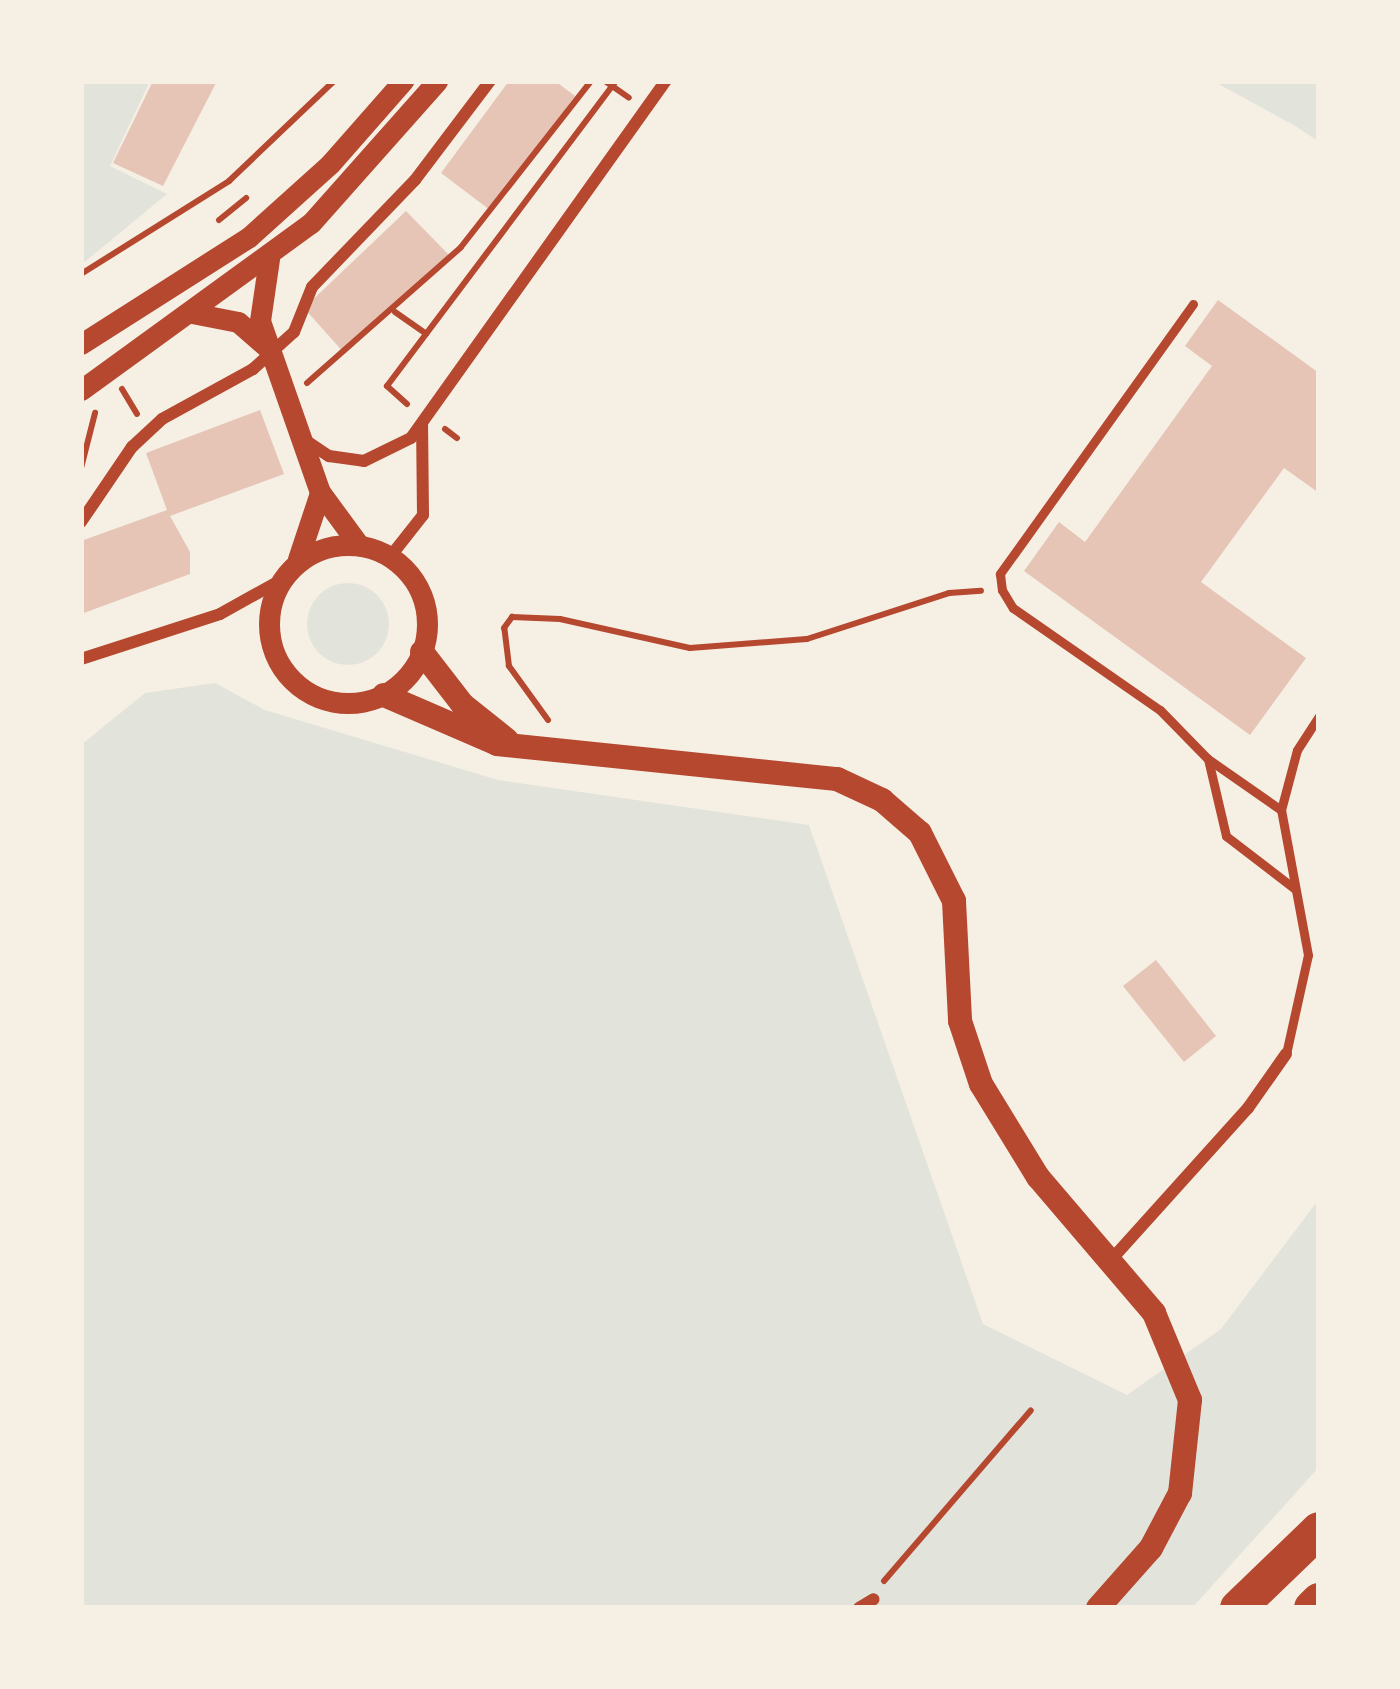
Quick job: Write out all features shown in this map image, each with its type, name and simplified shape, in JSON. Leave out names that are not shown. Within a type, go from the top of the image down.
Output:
[{"type":"highway","points":[[1238,1608],[1319,1530]]},
{"type":"highway","points":[[1312,1608],[1319,1601]]},
{"type":"main road","points":[[422,652],[463,705],[520,748]]},
{"type":"main road","points":[[385,694],[474,738],[520,748],[825,776],[902,815],[935,854],[954,901],[960,1022],[981,1084],[1038,1177],[1111,1260],[1170,1340],[1186,1384],[1191,1432],[1166,1522],[1098,1608]]},
{"type":"street","points":[[81,344],[249,237],[330,164],[403,81]]},
{"type":"street","points":[[81,390],[108,363],[269,259],[352,184],[437,81]]},
{"type":"street","points":[[81,522],[132,447],[162,419],[271,353],[294,332],[312,287],[415,180],[490,81]]},
{"type":"street","points":[[300,436],[328,456],[364,460],[397,449],[422,424],[666,81]]},
{"type":"street","points":[[269,259],[259,304],[271,353],[320,493],[359,545]]},
{"type":"street","points":[[192,313],[238,322],[271,353]]},
{"type":"street","points":[[391,557],[423,515],[422,424]]},
{"type":"street","points":[[81,659],[220,614],[288,573],[325,548],[359,545],[391,557],[423,599],[422,652],[385,694],[344,704],[288,678],[270,640],[288,573],[314,530],[320,493]]},
{"type":"street","points":[[1111,1260],[1248,1108],[1286,1054]]},
{"type":"street","points":[[859,1608],[874,1599]]},
{"type":"lane","points":[[1192,304],[1000,574],[1002,590],[1013,608],[1160,710],[1208,759],[1281,810]]},
{"type":"lane","points":[[1286,1054],[1308,956],[1281,810],[1297,750],[1319,716]]},
{"type":"lane","points":[[1208,759],[1226,836],[1295,889]]},
{"type":"path","points":[[81,274],[229,181],[334,81]]},
{"type":"path","points":[[313,401],[305,384],[395,312],[461,247],[591,81]]},
{"type":"path","points":[[398,417],[409,402],[387,386],[616,81]]},
{"type":"path","points":[[202,233],[253,193]]},
{"type":"path","points":[[395,312],[426,334]]},
{"type":"path","points":[[550,722],[509,666],[504,628],[512,617],[560,619],[690,648],[807,639],[949,593],[1002,590]]},
{"type":"path","points":[[874,1599],[893,1564],[1031,1410]]},
{"type":"shaded area","points":[[81,81],[150,81],[110,166],[167,194],[81,265]]},
{"type":"shaded area","points":[[1213,81],[1319,81],[1319,142],[1297,127]]},
{"type":"shaded area","points":[[348,583],[377,595],[389,624],[377,653],[348,665],[319,653],[307,624],[319,595]]},
{"type":"shaded area","points":[[215,683],[265,710],[498,780],[809,825],[983,1324],[1127,1395],[1221,1329],[1319,1199],[1319,1467],[1192,1608],[81,1608],[81,745],[145,693]]},
{"type":"building","points":[[153,81],[217,81],[163,186],[113,163]]},
{"type":"building","points":[[509,81],[555,81],[575,96],[490,210],[441,173]]},
{"type":"building","points":[[406,211],[449,255],[345,354],[304,308]]},
{"type":"building","points":[[1218,300],[1319,373],[1319,493],[1284,468],[1201,582],[1306,658],[1250,735],[1024,571],[1059,522],[1085,542],[1212,366],[1185,346]]},
{"type":"building","points":[[260,410],[284,474],[170,516],[190,552],[190,574],[81,614],[81,541],[167,510],[146,453]]},
{"type":"building","points":[[1156,960],[1216,1036],[1184,1062],[1123,986]]}]
